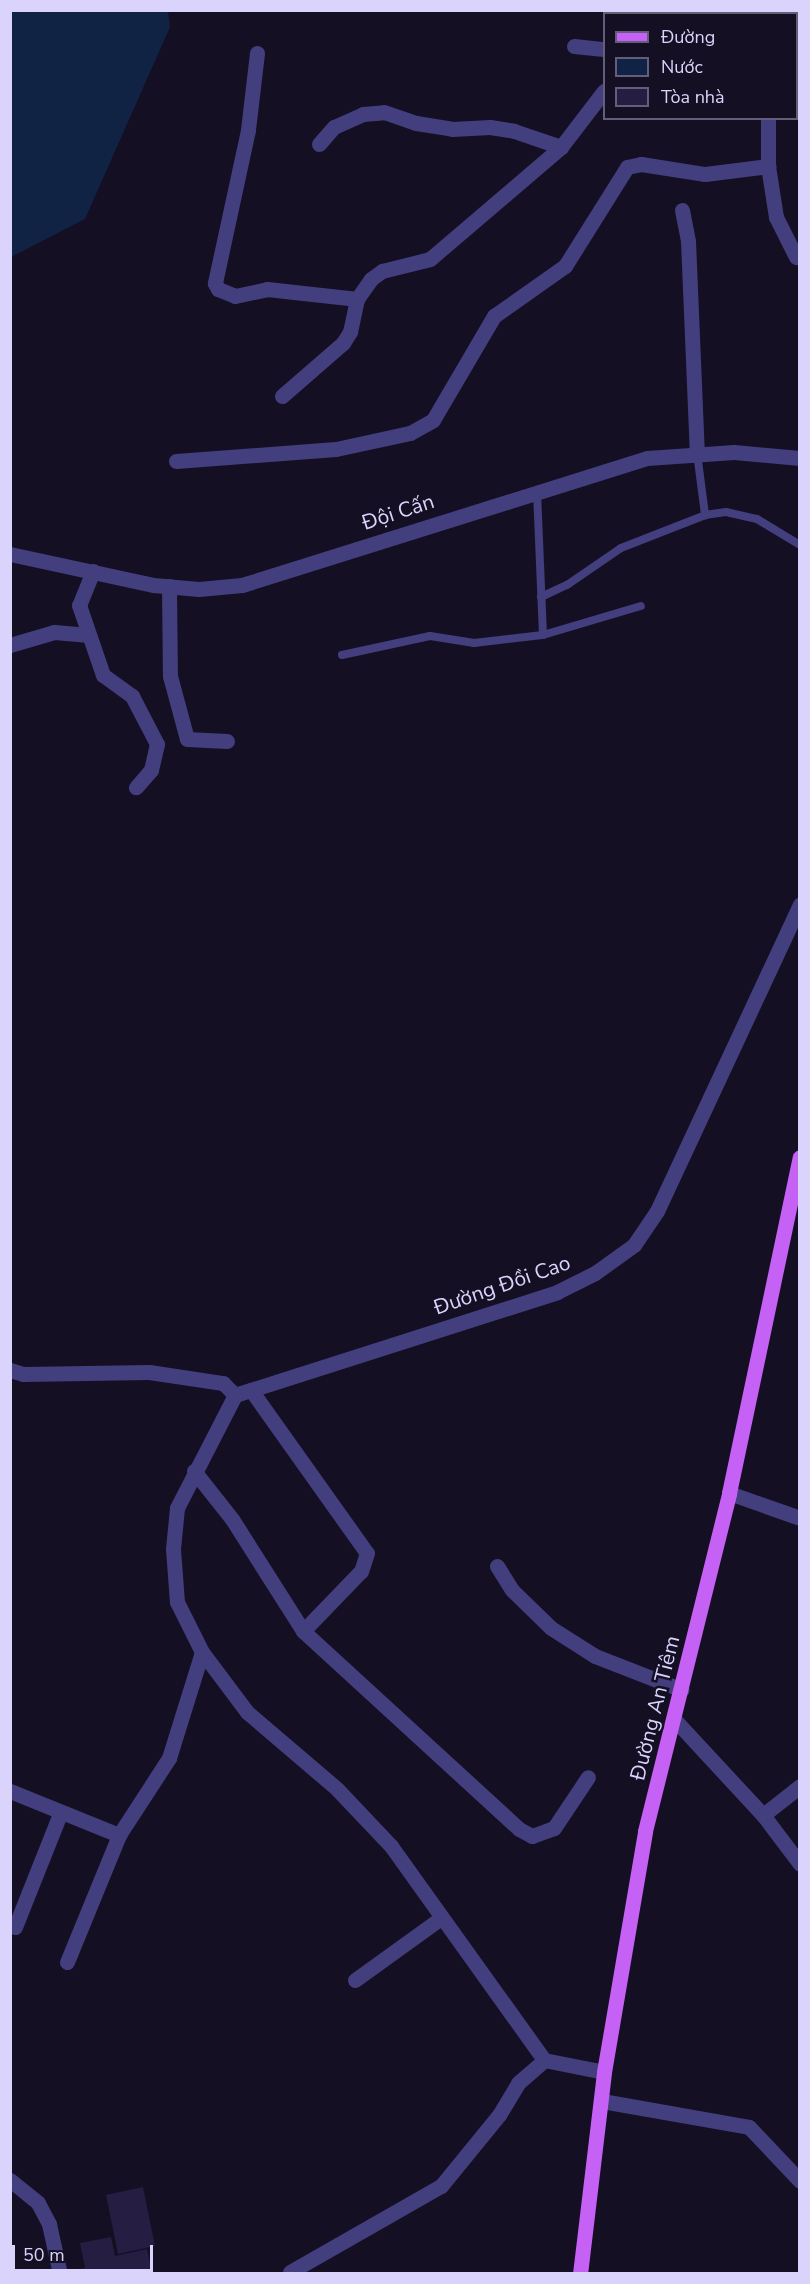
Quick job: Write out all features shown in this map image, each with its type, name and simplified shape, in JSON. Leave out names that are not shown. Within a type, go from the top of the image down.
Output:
[{"type":"main road","name":"Đường An Tiêm","points":[[580,2274],[604,2072],[643,1842],[729,1493],[800,1157]]},
{"type":"street","points":[[574,46],[603,49]]},
{"type":"street","points":[[257,52],[248,130],[215,283],[218,289],[235,296],[267,290],[357,299]]},
{"type":"street","points":[[282,396],[343,343],[350,332],[357,299],[382,271],[430,259],[561,147],[603,92]]},
{"type":"street","points":[[319,144],[334,127],[363,114],[384,112],[416,123],[452,129],[490,127],[514,131],[561,147]]},
{"type":"street","points":[[768,120],[768,166],[776,217],[796,257]]},
{"type":"street","points":[[176,461],[336,449],[410,433],[433,420],[494,316],[565,266],[627,167],[641,164],[705,174],[768,166]]},
{"type":"street","points":[[682,210],[688,241],[697,452]]},
{"type":"street","name":"Đội Cấn","points":[[10,554],[169,586],[199,589],[243,585],[537,490],[648,458],[697,452],[800,458]]},
{"type":"street","points":[[93,571],[79,605],[89,635],[98,649],[103,675],[132,696],[157,744],[151,770],[136,787]]},
{"type":"street","points":[[169,586],[170,676],[187,739],[226,741]]},
{"type":"street","points":[[10,645],[54,632],[89,635]]},
{"type":"street","name":"Đường Đồi Cao","points":[[235,1395],[557,1292],[595,1273],[634,1245],[657,1211],[686,1153],[800,905]]},
{"type":"street","points":[[10,1371],[23,1374],[149,1372],[223,1383],[235,1395],[177,1508],[172,1549],[177,1602],[202,1652],[247,1712],[337,1789],[391,1846],[544,2060],[604,2072]]},
{"type":"street","points":[[251,1390],[368,1553],[361,1571],[303,1631]]},
{"type":"street","points":[[194,1471],[232,1519],[303,1631],[525,1834],[540,1836],[554,1828],[588,1777]]},
{"type":"street","points":[[729,1493],[800,1518]]},
{"type":"street","points":[[497,1566],[512,1590],[551,1628],[595,1656],[682,1690]]},
{"type":"street","points":[[67,1962],[119,1835],[169,1758],[202,1652]]},
{"type":"street","points":[[674,1719],[763,1815],[800,1864]]},
{"type":"street","points":[[763,1815],[800,1786]]},
{"type":"street","points":[[10,1791],[60,1814],[119,1835]]},
{"type":"street","points":[[15,1927],[60,1814]]},
{"type":"street","points":[[355,1980],[441,1918]]},
{"type":"street","points":[[290,2272],[441,2186],[499,2115],[518,2083],[544,2060]]},
{"type":"street","points":[[602,2101],[749,2127],[800,2181]]},
{"type":"street","points":[[10,2181],[38,2203],[49,2224],[60,2274]]},
{"type":"lane","points":[[697,452],[705,515]]},
{"type":"lane","points":[[537,490],[543,635]]},
{"type":"lane","points":[[542,597],[567,585],[621,548],[705,515],[726,512],[757,519],[800,545]]},
{"type":"lane","points":[[342,655],[430,636],[474,643],[543,635],[641,606]]},
{"type":"water","points":[[11,10],[168,11],[170,27],[85,219],[11,257]]},
{"type":"building","points":[[143,2187],[155,2246],[118,2254],[106,2195]]},
{"type":"building","points":[[111,2237],[115,2256],[147,2249],[152,2274],[80,2274],[79,2269],[85,2268],[80,2243]]}]
